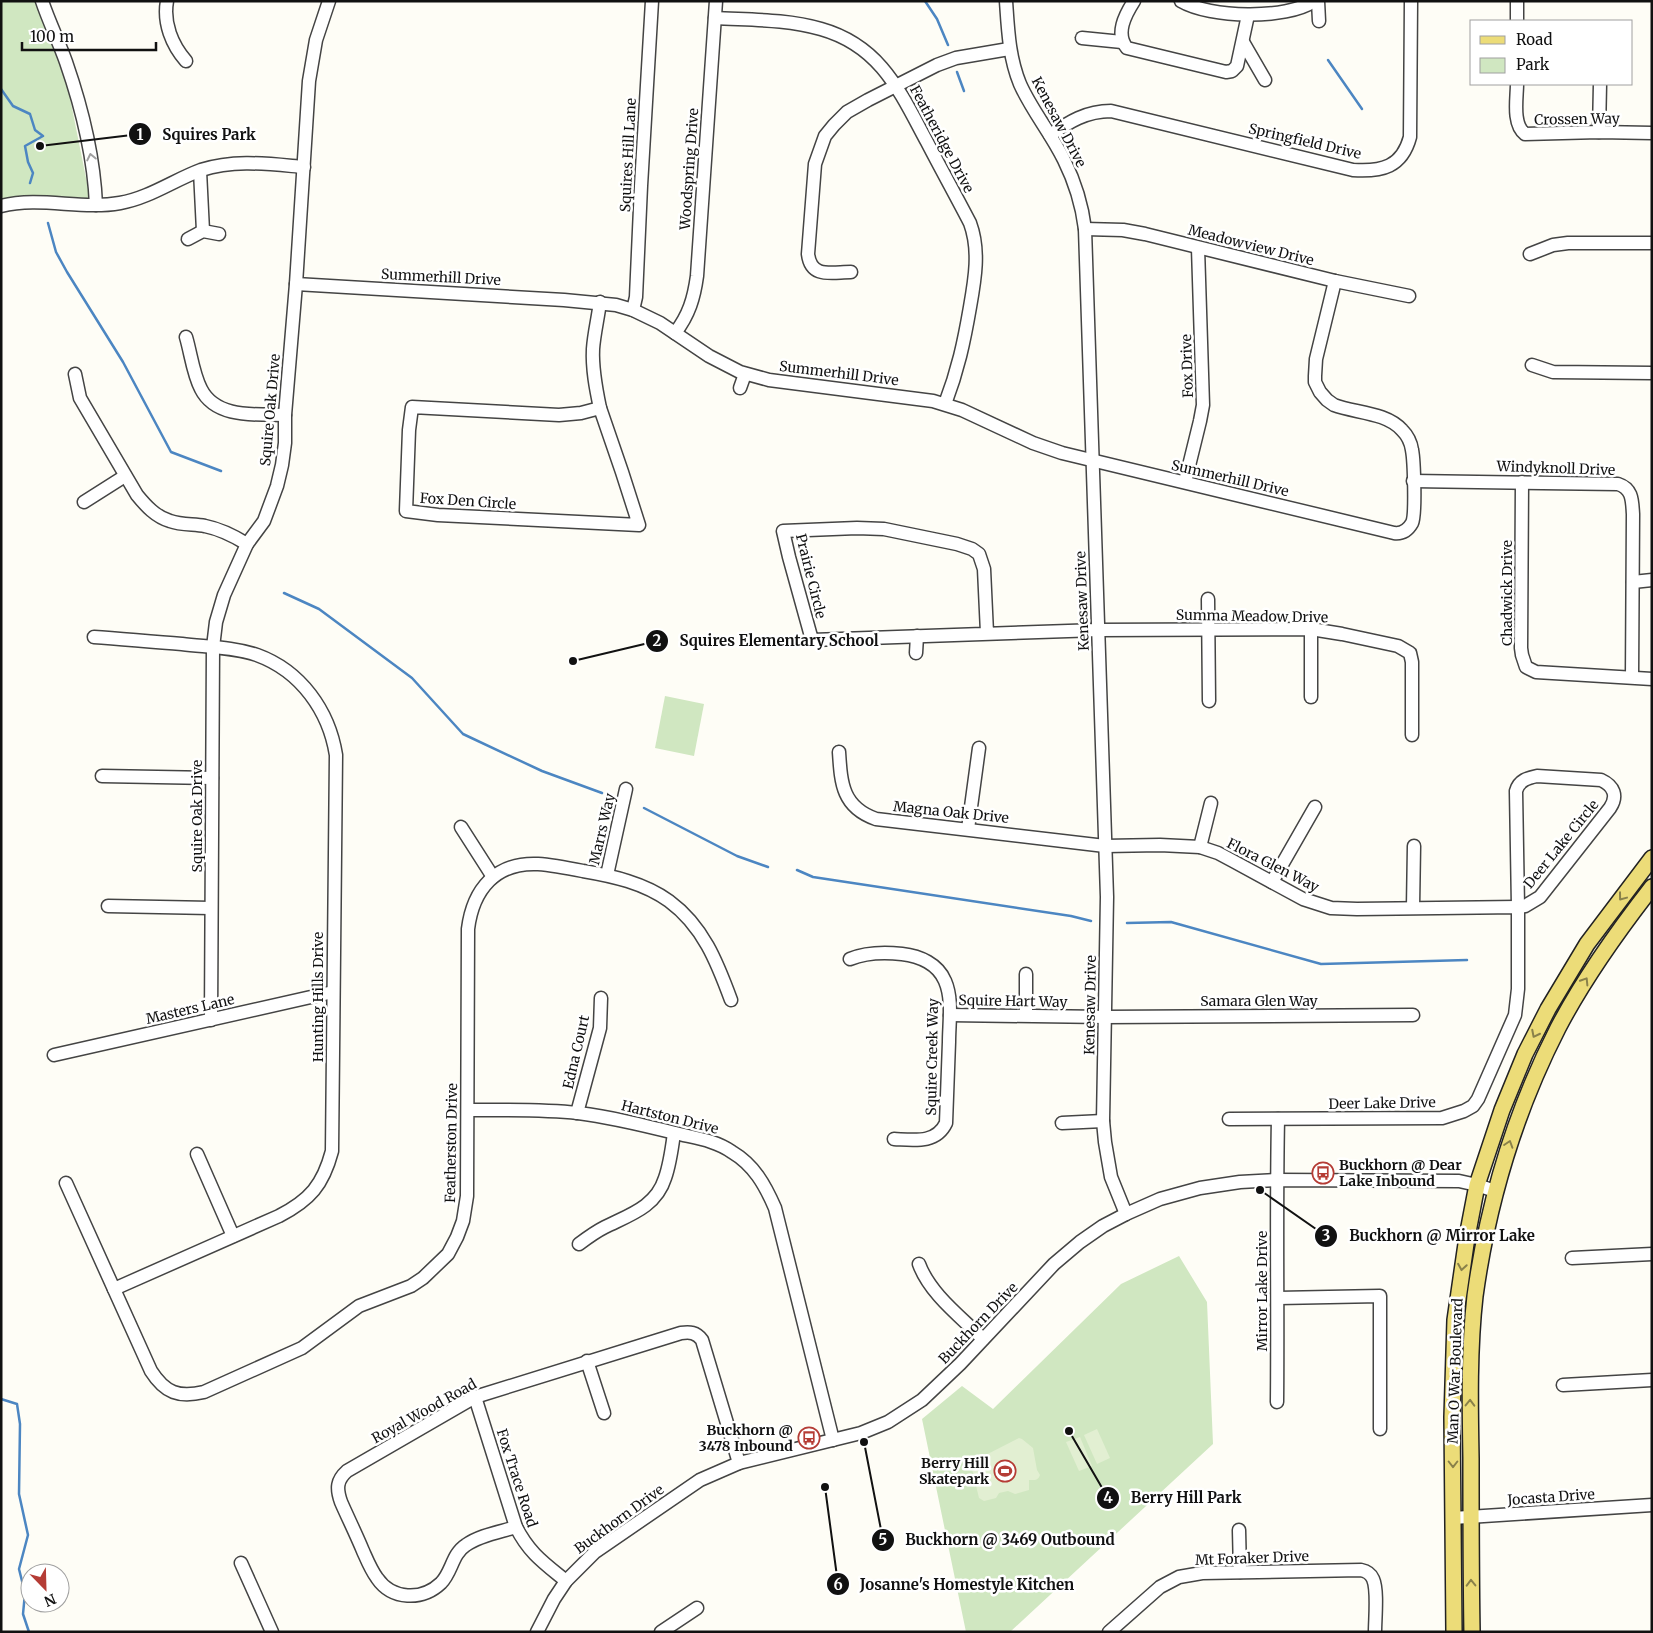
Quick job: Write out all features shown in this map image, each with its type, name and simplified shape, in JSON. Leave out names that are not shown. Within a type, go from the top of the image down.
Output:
[{"type":"main road","name":"Man O War Boulevard","points":[[1454,1632],[1452,1382],[1455,1320],[1467,1237],[1477,1185],[1502,1110],[1525,1054],[1548,1009],[1587,944],[1652,858]]},
{"type":"main road","name":"Man O War Boulevard","points":[[1472,1632],[1470,1415],[1472,1328],[1483,1246],[1495,1191],[1513,1131],[1529,1090],[1558,1028],[1604,951],[1652,887]]},
{"type":"street","points":[[42,1],[66,61],[81,110],[92,160],[96,205]]},
{"type":"street","points":[[167,1],[167,26],[178,52],[186,61]]},
{"type":"street","name":"Squire Oak Drive","points":[[211,1020],[212,647],[216,622],[224,595],[247,544],[264,521],[277,486],[285,444],[285,415],[296,284],[309,82],[312,58],[320,25],[329,1]]},
{"type":"street","name":"Squires Hill Lane","points":[[633,310],[636,297],[640,195],[652,1]]},
{"type":"street","name":"Woodspring Drive","points":[[674,333],[687,316],[697,276],[716,1]]},
{"type":"street","name":"Kenesaw Drive","points":[[1006,1],[1009,49],[1020,82],[1038,118],[1064,159],[1073,179],[1085,229],[1107,897],[1103,1121],[1111,1177],[1126,1214]]},
{"type":"street","points":[[1134,1],[1126,13],[1122,28],[1122,42],[1127,48],[1226,72],[1232,71],[1237,66],[1248,15]]},
{"type":"street","points":[[1181,1],[1202,9],[1248,15],[1279,13],[1305,7],[1316,1],[1319,21]]},
{"type":"street","name":"Springfield Drive","points":[[1050,136],[1065,125],[1088,113],[1110,111],[1354,170],[1371,171],[1385,168],[1402,157],[1408,147],[1410,137],[1411,1]]},
{"type":"street","points":[[1517,1],[1517,20]]},
{"type":"street","name":"Featheridge Drive","points":[[715,18],[798,24],[830,32],[850,42],[880,64],[897,86],[970,223],[974,238],[976,265],[964,346],[945,404]]},
{"type":"street","points":[[1082,38],[1122,42]]},
{"type":"street","points":[[1243,42],[1265,80]]},
{"type":"street","points":[[851,272],[822,272],[815,270],[809,262],[815,164],[825,136],[847,112],[916,75],[956,58],[1009,49]]},
{"type":"street","name":"Crossen Way","points":[[1517,85],[1518,123],[1521,131],[1525,134],[1599,132],[1652,134]]},
{"type":"street","points":[[1599,132],[1600,85]]},
{"type":"street","points":[[1,206],[23,203],[116,204],[133,200],[200,171],[217,166],[244,163],[304,167]]},
{"type":"street","points":[[200,171],[203,231]]},
{"type":"street","name":"Meadowview Drive","points":[[1085,229],[1123,230],[1335,281],[1409,296]]},
{"type":"street","points":[[188,239],[203,231],[219,234]]},
{"type":"street","points":[[1530,254],[1553,245],[1568,243],[1652,243]]},
{"type":"street","name":"Fox Drive","points":[[1185,482],[1203,405],[1198,248]]},
{"type":"street","name":"Summerhill Drive","points":[[296,284],[600,302],[616,305],[633,310],[660,323],[709,356],[745,374],[769,380],[911,397],[945,404],[1047,448],[1397,534],[1407,530],[1413,518],[1413,452],[1406,435],[1402,429],[1392,422],[1334,405],[1327,400],[1317,387],[1315,368],[1335,281]]},
{"type":"street","name":"Fox Den Circle","points":[[600,302],[593,347],[596,391],[639,526],[406,511],[409,430],[412,406],[558,415],[581,413],[600,408]]},
{"type":"street","points":[[186,338],[198,381],[205,396],[211,402],[219,408],[228,411],[285,415]]},
{"type":"street","points":[[1532,365],[1553,372],[1652,373]]},
{"type":"street","points":[[75,374],[80,398],[125,476],[137,495],[158,516],[170,521],[203,526],[225,532],[247,544]]},
{"type":"street","points":[[740,388],[745,374]]},
{"type":"street","points":[[84,502],[125,476]]},
{"type":"street","name":"Windyknoll Drive","points":[[1413,480],[1618,484],[1627,488],[1631,496],[1632,505],[1632,677]]},
{"type":"street","name":"Chadwick Drive","points":[[1522,482],[1521,648],[1526,667],[1536,672],[1652,679]]},
{"type":"street","name":"Prairie Circle","points":[[987,633],[984,569],[979,554],[972,549],[884,529],[847,528],[783,532],[812,640],[1098,630]]},
{"type":"street","points":[[1633,582],[1652,580]]},
{"type":"street","points":[[1208,599],[1209,701]]},
{"type":"street","points":[[1311,629],[1311,697]]},
{"type":"street","name":"Summa Meadow Drive","points":[[1098,630],[1311,629],[1398,646],[1410,653],[1412,662],[1412,735]]},
{"type":"street","points":[[916,653],[917,636]]},
{"type":"street","name":"Hunting Hills Drive","points":[[94,637],[227,648],[258,655],[282,669],[312,696],[321,708],[328,723],[336,755],[332,1150],[327,1168],[321,1181],[304,1201],[279,1216],[114,1289]]},
{"type":"street","points":[[968,829],[979,748]]},
{"type":"street","name":"Magna Oak Drive","points":[[839,752],[841,778],[848,799],[864,815],[893,822],[1105,846]]},
{"type":"street","points":[[102,776],[212,778]]},
{"type":"street","name":"Deer Lake Circle","points":[[1537,776],[1601,780],[1608,783],[1615,797],[1610,808],[1540,897],[1525,906],[1518,907],[1517,787],[1523,780],[1537,776]]},
{"type":"street","name":"Marrs Way","points":[[607,875],[626,789]]},
{"type":"street","points":[[1200,847],[1211,803]]},
{"type":"street","points":[[1272,882],[1315,807]]},
{"type":"street","points":[[461,827],[493,877]]},
{"type":"street","name":"Flora Glen Way","points":[[1105,846],[1170,845],[1200,847],[1218,853],[1303,899],[1331,908],[1518,907]]},
{"type":"street","points":[[1413,908],[1414,846]]},
{"type":"street","name":"Featherston Drive","points":[[66,1183],[158,1383],[176,1394],[204,1392],[302,1348],[359,1306],[411,1286],[423,1278],[448,1254],[463,1220],[465,1204],[468,1110],[468,929],[470,914],[475,900],[482,888],[493,877],[510,868],[538,864],[607,875],[629,881],[650,890],[669,901],[697,927],[715,958],[731,1000]]},
{"type":"street","points":[[108,906],[211,908]]},
{"type":"street","name":"Deer Lake Drive","points":[[1229,1119],[1442,1118],[1454,1115],[1473,1106],[1482,1093],[1492,1065],[1515,1015],[1518,989],[1518,907]]},
{"type":"street","name":"Squire Creek Way","points":[[850,959],[875,952],[922,958],[939,971],[945,980],[948,990],[950,1015],[946,1122],[938,1134],[930,1138],[917,1140],[894,1139]]},
{"type":"street","points":[[1026,974],[1026,1015]]},
{"type":"street","name":"Masters Lane","points":[[54,1055],[333,992]]},
{"type":"street","name":"Edna Court","points":[[576,1113],[600,1028],[601,998]]},
{"type":"street","name":"Squire Hart Way","points":[[950,1015],[1105,1017]]},
{"type":"street","name":"Samara Glen Way","points":[[1105,1017],[1413,1015]]},
{"type":"street","name":"Hartston Drive","points":[[468,1110],[526,1110],[576,1113],[624,1121],[722,1145],[751,1167],[761,1179],[775,1208],[833,1440]]},
{"type":"street","name":"Mirror Lake Drive","points":[[1277,1402],[1278,1119]]},
{"type":"street","points":[[1062,1123],[1103,1121]]},
{"type":"street","points":[[579,1244],[603,1228],[644,1208],[659,1192],[665,1179],[674,1133]]},
{"type":"street","points":[[196,1154],[233,1236]]},
{"type":"street","name":"Buckhorn Drive","points":[[537,1632],[566,1581],[595,1552],[700,1480],[739,1463],[861,1433],[888,1422],[922,1400],[960,1364],[1054,1264],[1103,1226],[1126,1214],[1160,1199],[1200,1188],[1240,1182],[1277,1180],[1459,1181],[1495,1191]]},
{"type":"street","points":[[1572,1258],[1652,1254]]},
{"type":"street","points":[[919,1264],[924,1278],[934,1290],[984,1339]]},
{"type":"street","points":[[1278,1298],[1380,1296],[1380,1430]]},
{"type":"street","name":"Royal Wood Road","points":[[516,1527],[488,1535],[465,1545],[455,1557],[442,1582],[422,1594],[403,1596],[384,1587],[377,1579],[338,1494],[338,1481],[347,1470],[475,1397],[587,1361],[681,1333],[692,1332],[702,1340],[739,1463]]},
{"type":"street","points":[[587,1361],[604,1413]]},
{"type":"street","points":[[1562,1385],[1652,1380]]},
{"type":"street","name":"Fox Trace Road","points":[[475,1397],[516,1527],[522,1540],[530,1550],[566,1581]]},
{"type":"street","name":"Jocasta Drive","points":[[1453,1518],[1652,1505]]},
{"type":"street","points":[[1239,1530],[1240,1572]]},
{"type":"street","points":[[241,1563],[272,1632]]},
{"type":"street","name":"Mt Foraker Drive","points":[[1109,1632],[1160,1587],[1179,1577],[1202,1573],[1364,1571],[1372,1577],[1375,1588],[1375,1632]]},
{"type":"street","points":[[661,1632],[697,1608]]},
{"type":"green space","points":[[1,1],[42,1],[43,3],[69,93],[90,198],[54,203],[1,206]]},
{"type":"green space","points":[[665,696],[704,704],[694,756],[655,748]]},
{"type":"green space","points":[[1179,1256],[1207,1302],[1213,1444],[1010,1632],[966,1632],[922,1419],[962,1386],[993,1409],[1121,1284]]},
{"type":"green space","points":[[1097,1429],[1110,1458],[1097,1464],[1084,1435]]},
{"type":"green space","points":[[1080,1437],[1092,1466],[1079,1471],[1066,1442]]},
{"type":"green space","name":"Berry Hill Skatepark","points":[[1019,1438],[1033,1448],[1039,1477],[1036,1480],[1029,1480],[1029,1490],[1015,1494],[1008,1491],[999,1493],[996,1498],[984,1501],[979,1498],[971,1465],[972,1462]]},
{"type":"waterway","points":[[925,1],[937,19],[948,45]]},
{"type":"waterway","points":[[1328,60],[1362,109]]},
{"type":"waterway","points":[[957,72],[964,91]]},
{"type":"waterway","points":[[1,89],[13,106],[30,114],[35,130],[43,136],[25,146],[28,162],[33,173],[30,183]]},
{"type":"waterway","points":[[48,223],[56,252],[123,362],[171,452],[221,471]]},
{"type":"waterway","points":[[284,593],[319,609],[412,678],[463,734],[542,771],[602,793]]},
{"type":"waterway","points":[[644,808],[737,856],[768,867]]},
{"type":"waterway","points":[[797,870],[813,877],[1071,916],[1091,921]]},
{"type":"waterway","points":[[1127,923],[1171,922],[1321,964],[1467,960]]},
{"type":"waterway","points":[[1,1399],[17,1404],[20,1424],[19,1494],[28,1535],[19,1569],[25,1593],[23,1614],[29,1632]]},
{"type":"place","name":"Squires Park","points":[[40,146]]},
{"type":"place","name":"Squires Elementary School","points":[[573,661]]},
{"type":"place","name":"Buckhorn @ Dear Lake Inbound","points":[[1323,1173]]},
{"type":"place","name":"Buckhorn @ Mirror Lake","points":[[1260,1190]]},
{"type":"place","name":"Berry Hill Park","points":[[1069,1431]]},
{"type":"place","name":"Buckhorn @ 3478 Inbound","points":[[809,1438]]},
{"type":"place","name":"Buckhorn @ 3469 Outbound","points":[[864,1442]]},
{"type":"place","name":"Berry Hill Skatepark","points":[[1005,1471]]},
{"type":"place","name":"Josanne's Homestyle Kitchen","points":[[825,1487]]}]
